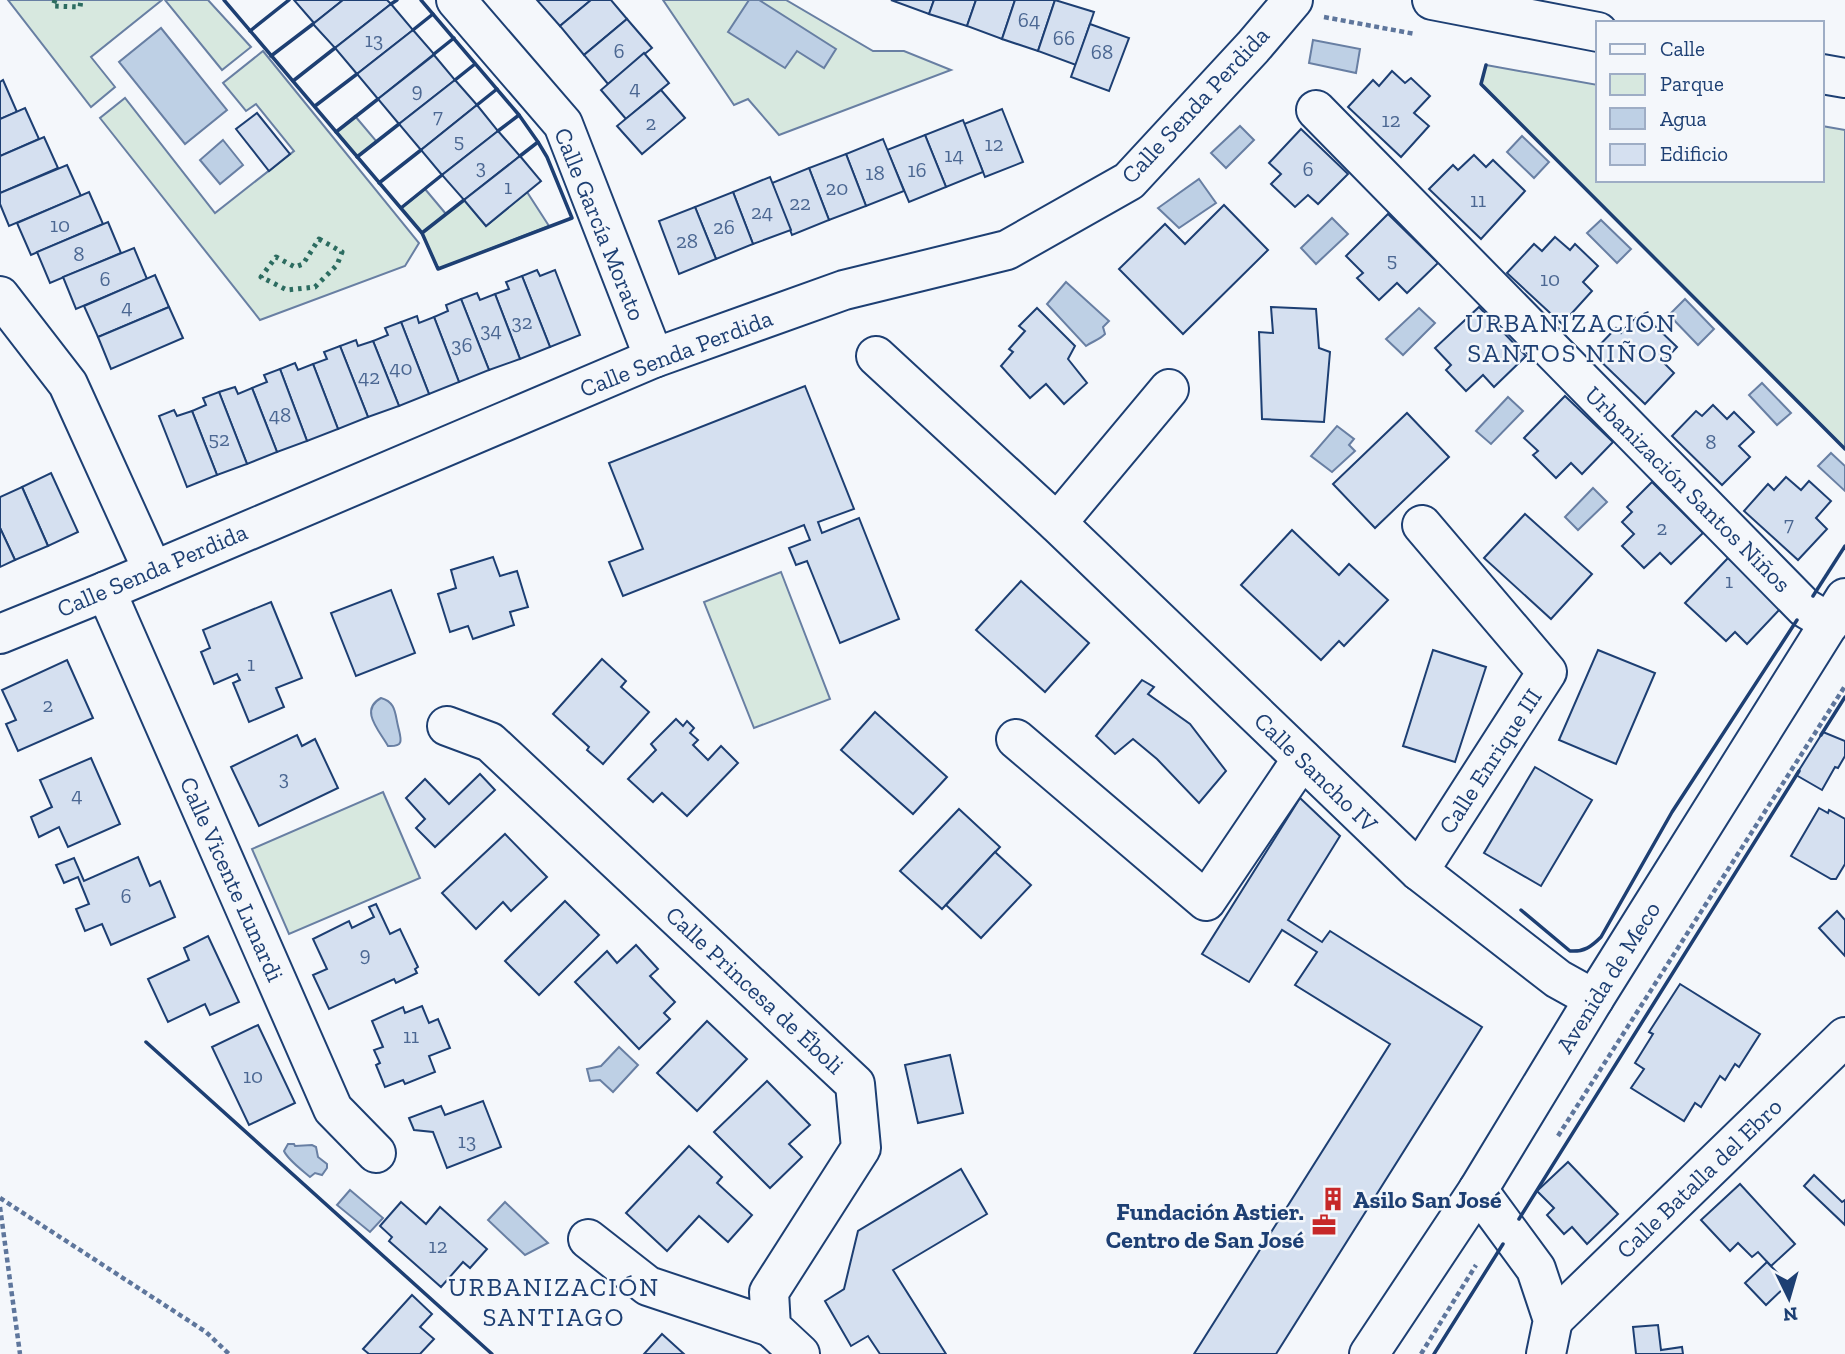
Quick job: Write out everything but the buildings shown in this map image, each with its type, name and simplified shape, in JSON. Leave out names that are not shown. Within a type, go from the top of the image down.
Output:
[{"type":"street","name":"Calle García Morato","points":[[456,0],[563,124],[654,358]]},
{"type":"street","name":"Calle Senda Perdida","points":[[0,634],[654,358],[845,290],[1007,250],[1129,181],[1293,0]]},
{"type":"street","points":[[1432,0],[1596,32]]},
{"type":"street","points":[[1824,74],[1845,78]]},
{"type":"street","name":"Urbanización Santos Niños","points":[[1316,110],[1805,608],[1837,611]]},
{"type":"street","points":[[0,296],[68,384],[153,570]]},
{"type":"street","name":"Calle Sancho IV","points":[[876,356],[1057,523],[1419,871],[1558,979],[1594,999]]},
{"type":"street","points":[[1057,523],[1169,389]]},
{"type":"street","name":"Calle Enrique III","points":[[1419,871],[1547,672],[1422,525]]},
{"type":"street","name":"Calle Vicente Lunardi","points":[[106,591],[332,1109],[376,1153]]},
{"type":"street","name":"Avenida de Meco","points":[[1368,1354],[1478,1190],[1837,611]]},
{"type":"street","name":"Calle Princesa de Éboli","points":[[447,726],[490,742],[855,1084],[861,1147],[769,1292],[771,1327]]},
{"type":"street","points":[[1016,739],[1206,901],[1302,759]]},
{"type":"street","name":"Calle Batalla del Ebro","points":[[1550,1337],[1845,1037]]},
{"type":"street","points":[[1478,1190],[1536,1269],[1550,1337]]},
{"type":"street","points":[[588,1239],[648,1286],[771,1327],[800,1354]]},
{"type":"path","points":[[1555,1141],[1845,686]]},
{"type":"path","points":[[0,1198],[206,1332],[229,1354]]},
{"type":"path","points":[[0,1208],[20,1354]]},
{"type":"path","points":[[1421,1354],[1503,1223]]},
{"type":"green space","points":[[8,0],[162,0],[91,57],[115,87],[91,107]]},
{"type":"green space","points":[[165,0],[208,0],[251,47],[222,70]]},
{"type":"green space","points":[[663,0],[786,0],[873,51],[904,51],[951,70],[779,135],[748,99],[734,105]]},
{"type":"green space","points":[[263,51],[419,243],[405,266],[260,320],[100,118],[125,98],[215,213],[294,151],[256,104],[246,111],[223,83]]},
{"type":"green space","points":[[1486,65],[1596,85],[1596,182],[1824,182],[1824,126],[1845,130],[1845,449],[1481,85]]},
{"type":"green space","points":[[355,116],[377,142],[357,157],[336,132]]},
{"type":"green space","points":[[425,189],[446,214],[464,200],[486,226],[527,192],[549,226],[438,269],[422,233],[401,208]]},
{"type":"green space","points":[[781,572],[830,699],[754,728],[704,602]]},
{"type":"green space","points":[[383,792],[420,878],[289,934],[252,849]]},
{"type":"water","points":[[749,0],[759,0],[836,49],[824,68],[797,51],[785,68],[728,32]]},
{"type":"water","points":[[161,28],[227,110],[185,144],[119,62]]},
{"type":"water","points":[[1313,40],[1360,49],[1356,73],[1309,63]]},
{"type":"water","points":[[1240,126],[1254,140],[1226,168],[1211,153]]},
{"type":"water","points":[[1522,136],[1549,162],[1534,178],[1507,152]]},
{"type":"water","points":[[223,140],[243,165],[220,184],[200,160]]},
{"type":"water","points":[[1199,179],[1216,203],[1179,228],[1158,208]]},
{"type":"water","points":[[1332,218],[1348,234],[1316,264],[1301,248]]},
{"type":"water","points":[[1601,220],[1631,249],[1617,263],[1587,233]]},
{"type":"water","points":[[1066,282],[1109,321],[1103,327],[1105,334],[1086,346],[1047,304]]},
{"type":"water","points":[[1685,299],[1714,329],[1698,345],[1669,315]]},
{"type":"water","points":[[1419,308],[1435,323],[1403,355],[1386,339]]},
{"type":"water","points":[[1762,383],[1791,413],[1777,425],[1749,395]]},
{"type":"water","points":[[1508,397],[1523,411],[1491,444],[1476,431]]},
{"type":"water","points":[[1337,426],[1354,439],[1349,445],[1355,451],[1332,472],[1311,456]]},
{"type":"water","points":[[1831,453],[1845,466],[1845,491],[1818,466]]},
{"type":"water","points":[[1593,488],[1607,502],[1578,530],[1565,517]]},
{"type":"water","points":[[381,698],[390,702],[394,709],[401,738],[397,745],[388,746],[373,720],[372,708]]},
{"type":"water","points":[[619,1047],[638,1065],[613,1092],[600,1080],[590,1081],[587,1069],[601,1066]]},
{"type":"water","points":[[288,1144],[316,1147],[318,1157],[327,1164],[322,1175],[315,1173],[310,1177],[296,1165],[284,1151]]},
{"type":"water","points":[[350,1190],[383,1218],[370,1232],[337,1205]]},
{"type":"water","points":[[505,1202],[548,1243],[525,1255],[488,1220]]},
{"type":"hedge","points":[[55,0],[53,6],[80,7],[81,0]]},
{"type":"hedge","points":[[319,239],[342,252],[337,265],[315,287],[287,290],[261,277],[276,257],[295,267],[303,264],[319,239]]},
{"type":"wall","points":[[224,0],[422,233],[438,269],[572,218],[538,142],[519,115],[421,0]]},
{"type":"wall","points":[[250,31],[289,0]]},
{"type":"wall","points":[[391,4],[397,0]]},
{"type":"wall","points":[[413,30],[433,14]]},
{"type":"wall","points":[[271,56],[313,24]]},
{"type":"wall","points":[[434,54],[454,38]]},
{"type":"wall","points":[[293,81],[335,48]]},
{"type":"wall","points":[[455,80],[475,64]]},
{"type":"wall","points":[[1486,65],[1481,84],[1845,449]]},
{"type":"wall","points":[[315,106],[357,74]]},
{"type":"wall","points":[[477,105],[497,89]]},
{"type":"wall","points":[[336,132],[378,99]]},
{"type":"wall","points":[[498,131],[519,115]]},
{"type":"wall","points":[[357,157],[399,124]]},
{"type":"wall","points":[[520,156],[538,142]]},
{"type":"wall","points":[[379,183],[421,150]]},
{"type":"wall","points":[[401,208],[442,175]]},
{"type":"wall","points":[[422,233],[464,200]]},
{"type":"wall","points":[[1813,596],[1845,546]]},
{"type":"wall","points":[[1521,910],[1570,951],[1587,948],[1601,937],[1672,812],[1797,620]]},
{"type":"wall","points":[[1821,735],[1845,697]]},
{"type":"wall","points":[[1519,1219],[1799,771]]},
{"type":"wall","points":[[146,1042],[492,1354]]},
{"type":"wall","points":[[1434,1354],[1503,1244]]},
{"type":"place","name":"Asilo San José","points":[[1333,1199]]},
{"type":"place","name":"Fundación Astier. Centro de San José","points":[[1324,1225]]},
{"type":"district","name":"URBANIZACIÓN SANTOS NIÑOS","points":[[1571,338]]},
{"type":"district","name":"URBANIZACIÓN SANTIAGO","points":[[554,1302]]}]
